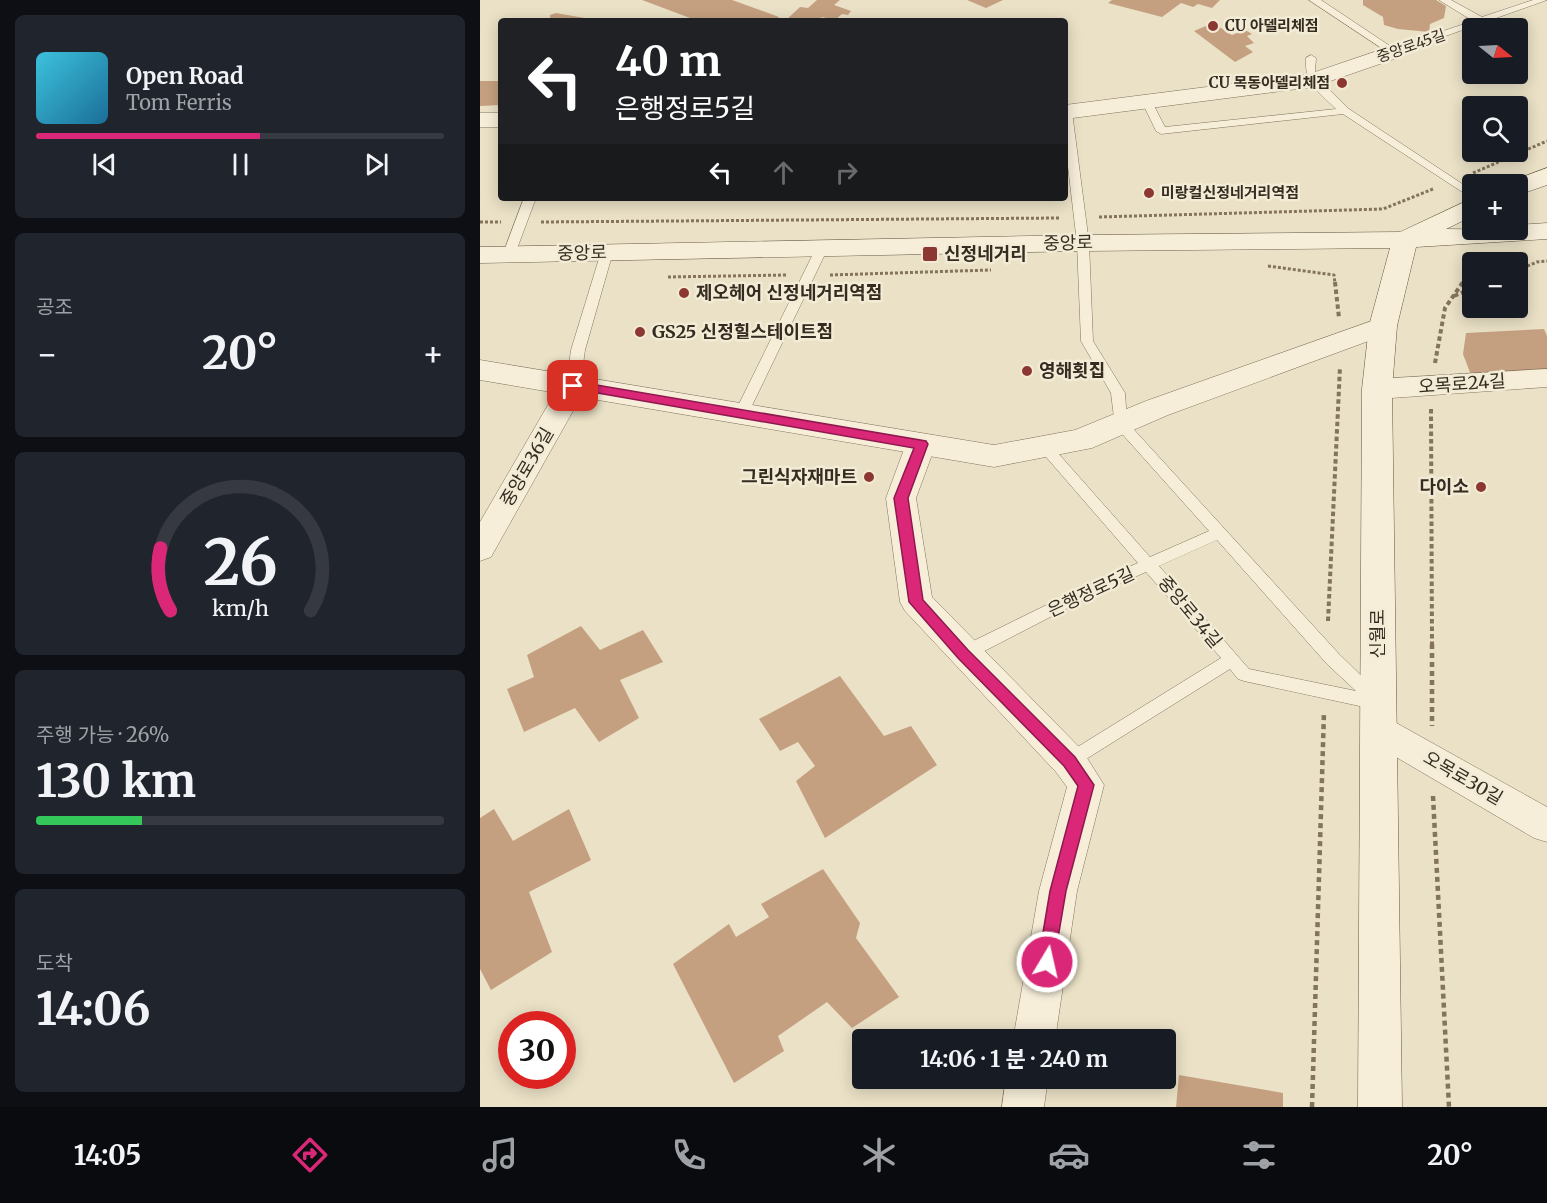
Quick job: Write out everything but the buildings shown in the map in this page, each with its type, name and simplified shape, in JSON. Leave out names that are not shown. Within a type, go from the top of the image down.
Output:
[{"type":"main road","points":[[1528,183],[1547,176]]},
{"type":"main road","points":[[1405,240],[1462,212]]},
{"type":"main road","name":"중앙로","points":[[480,255],[822,248],[1082,230],[1405,240],[1547,231]]},
{"type":"main road","name":"신월로","points":[[1380,1107],[1377,389],[1383,326],[1405,240]]},
{"type":"main road","points":[[480,370],[994,456],[1081,440],[1120,423],[1383,326]]},
{"type":"street","name":"중앙로45길","points":[[1068,112],[1147,102],[1392,52]]},
{"type":"street","points":[[480,120],[498,120]]},
{"type":"street","name":"오목로24길","points":[[1377,389],[1547,378]]},
{"type":"street","name":"중앙로36길","points":[[480,549],[573,386]]},
{"type":"street","points":[[921,444],[901,498],[916,602],[963,654],[1070,761],[1086,785],[1058,891],[1036,1029]]},
{"type":"street","name":"오목로30길","points":[[1379,716],[1432,760],[1547,826]]},
{"type":"street","points":[[1023,1107],[1025,1089]]},
{"type":"lane","points":[[1314,0],[1392,52]]},
{"type":"lane","points":[[1444,0],[1476,18]]},
{"type":"lane","name":"중앙로45길","points":[[1490,18],[1542,0]]},
{"type":"lane","name":"중앙로45길","points":[[1392,52],[1462,28]]},
{"type":"lane","points":[[1312,69],[1345,111],[1462,189]]},
{"type":"lane","points":[[1147,102],[1161,131],[1345,111]]},
{"type":"lane","points":[[1068,127],[1082,230],[1087,341],[1118,393],[1120,423],[1326,651],[1379,716]]},
{"type":"lane","points":[[509,254],[529,201]]},
{"type":"lane","points":[[741,414],[822,248]]},
{"type":"lane","points":[[573,386],[578,350],[608,252]]},
{"type":"lane","name":"중앙로34길","points":[[1045,447],[1244,674],[1324,691],[1379,716]]},
{"type":"lane","name":"은행정로5길","points":[[963,654],[1086,592],[1219,533]]},
{"type":"lane","points":[[1070,761],[1231,660]]},
{"type":"path","points":[[480,222],[1082,230],[1383,209],[1547,141]]},
{"type":"path","points":[[1528,266],[1547,261]]},
{"type":"path","points":[[1263,266],[1334,275],[1341,341],[1326,651]]},
{"type":"path","points":[[658,277],[1000,270]]},
{"type":"path","points":[[1449,1107],[1432,760],[1431,386],[1445,308],[1462,284]]},
{"type":"path","points":[[1454,296],[1462,293]]},
{"type":"path","points":[[1312,1107],[1324,691]]},
{"type":"place","name":"CU 아델리체점","points":[[1213,26]]},
{"type":"place","name":"CU 목동아델리체점","points":[[1342,83]]},
{"type":"place","name":"미랑컬신정네거리역점","points":[[1149,193]]},
{"type":"place","name":"신정네거리","points":[[930,254]]},
{"type":"place","name":"제오헤어 신정네거리역점","points":[[684,293]]},
{"type":"place","name":"GS25 신정힐스테이트점","points":[[640,332]]},
{"type":"place","name":"영해횟집","points":[[1027,371]]},
{"type":"place","name":"그린식자재마트","points":[[869,477]]},
{"type":"place","name":"다이소","points":[[1481,487]]},
{"type":"route","points":[[573,386],[921,444],[901,498],[916,602],[963,654],[1070,761],[1086,785],[1058,891],[1047,962]]}]
